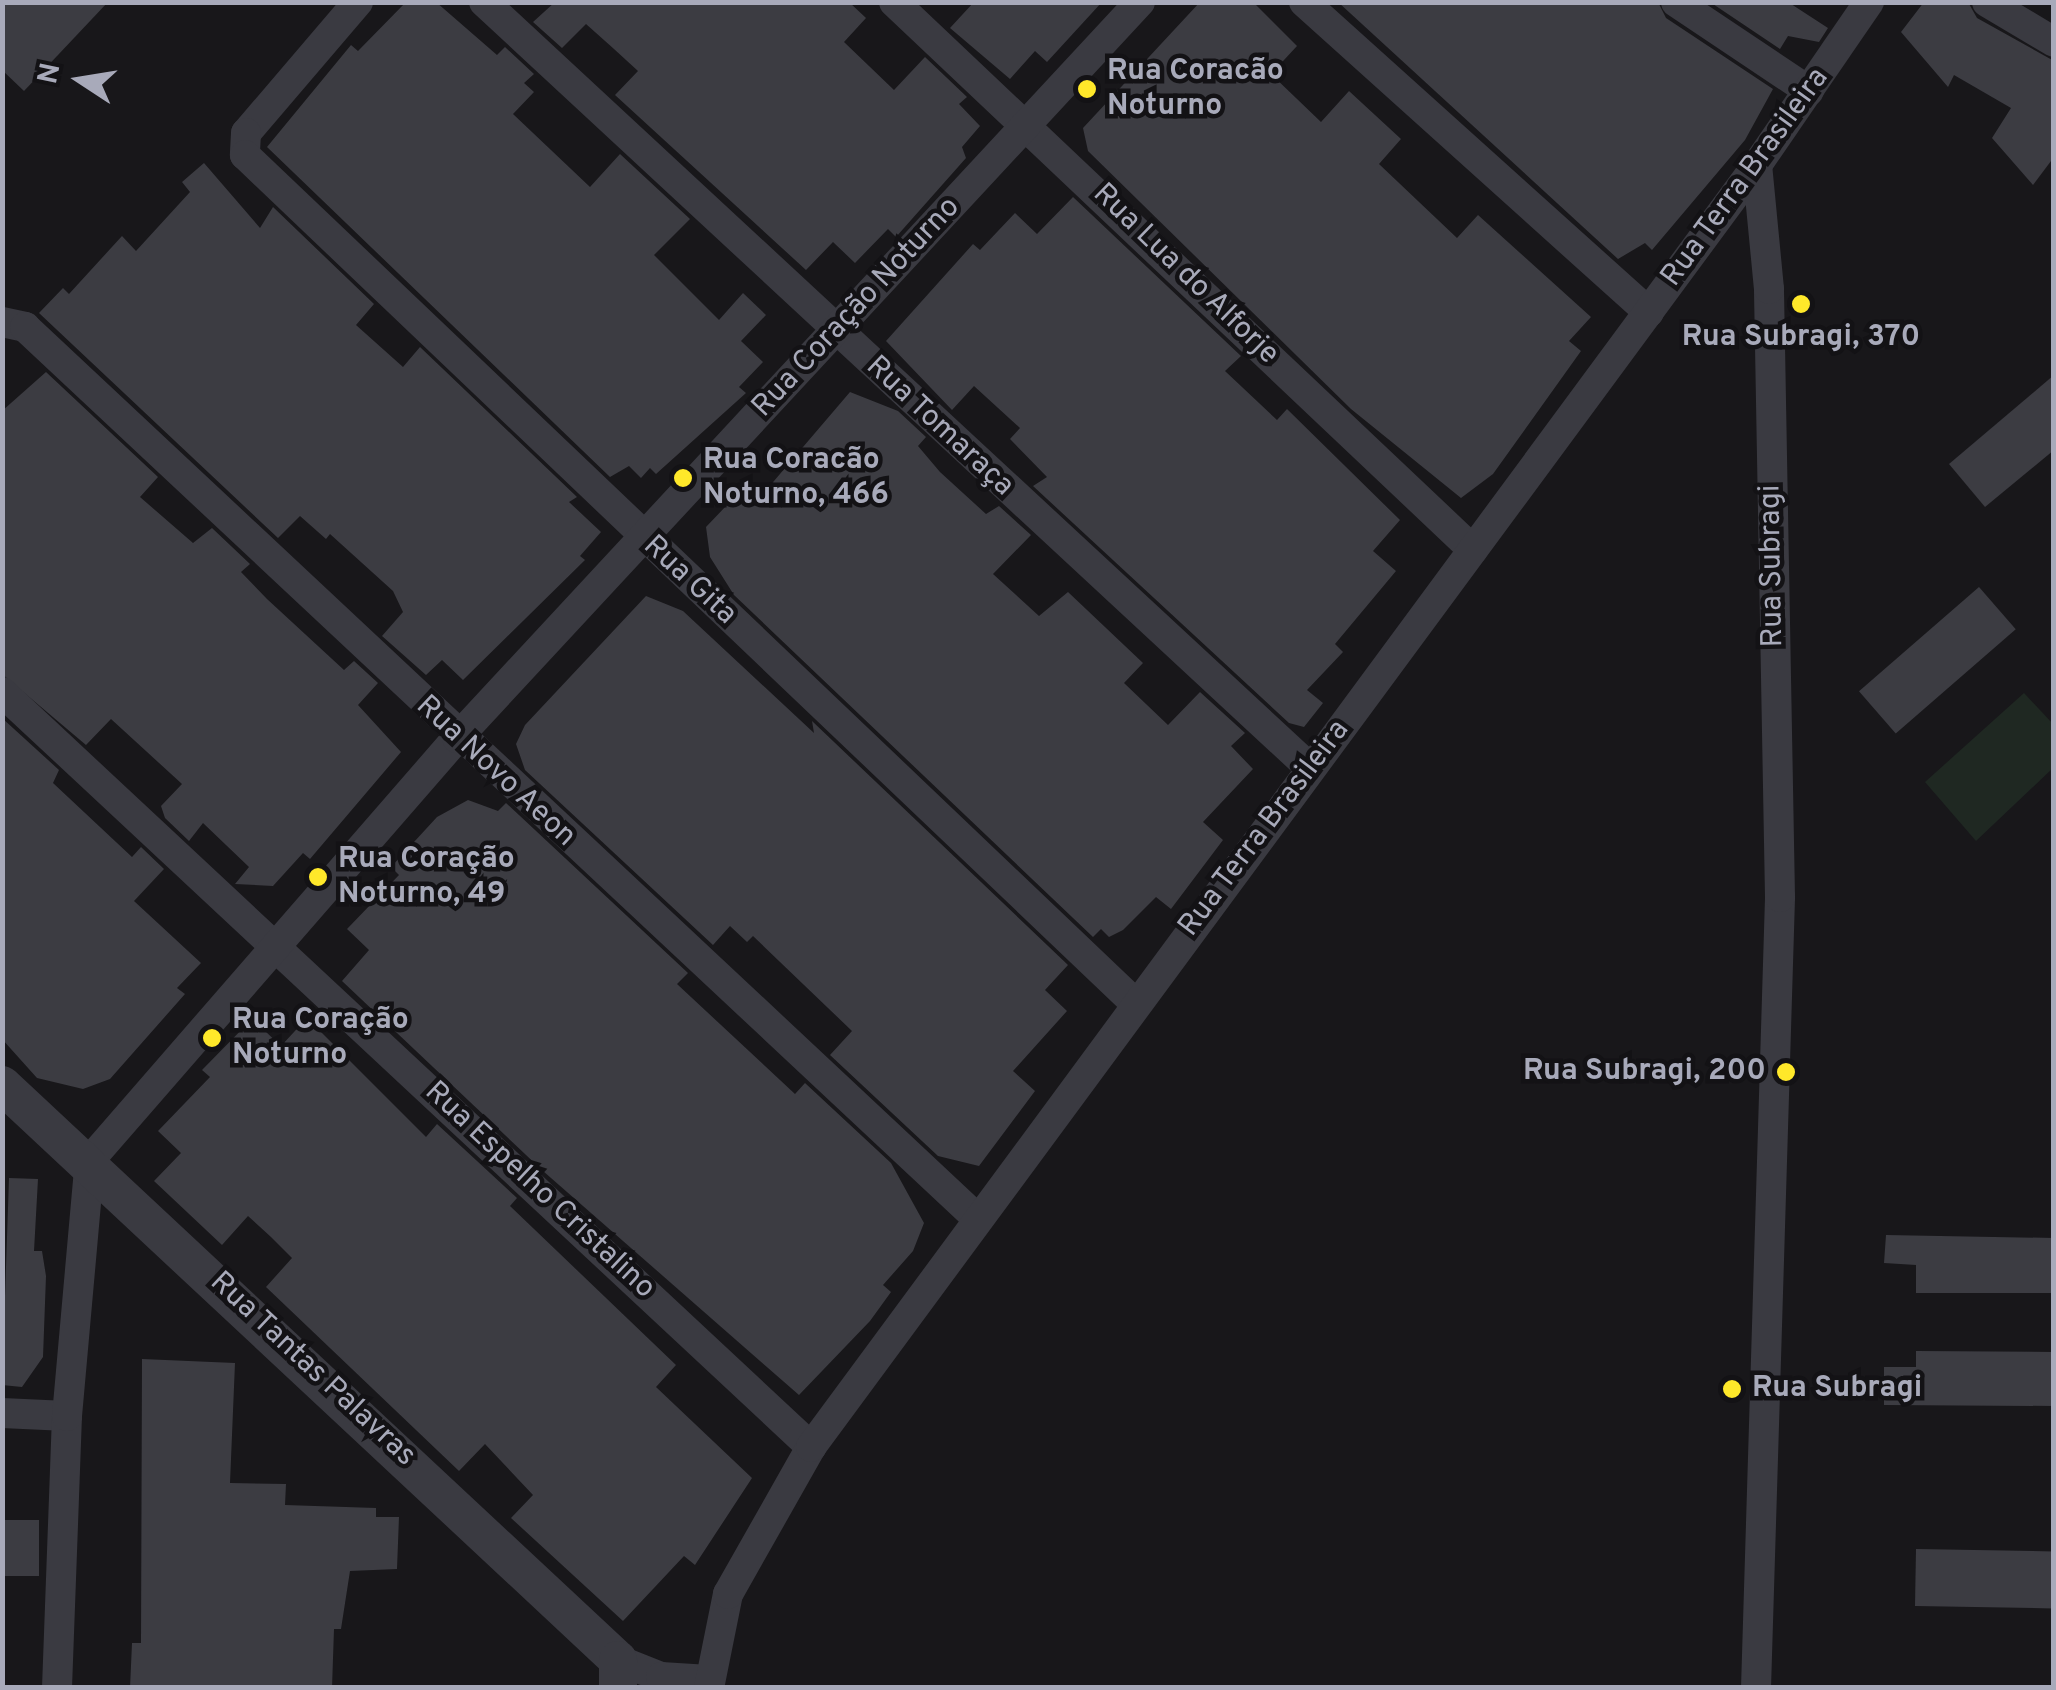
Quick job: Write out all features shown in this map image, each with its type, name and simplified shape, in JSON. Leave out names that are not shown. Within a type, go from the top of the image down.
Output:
[{"type":"street","name":"Rua Gita","points":[[358,2],[246,134],[245,155],[642,538],[1136,1004]]},
{"type":"street","name":"Rua Tomaraça","points":[[484,2],[835,332],[1310,768]]},
{"type":"street","name":"Rua Lua do Alforje","points":[[894,2],[1473,550]]},
{"type":"street","name":"Rua Coração Noturno","points":[[90,1160],[272,941],[1140,2]]},
{"type":"street","points":[[1304,2],[1649,313]]},
{"type":"street","points":[[1676,2],[1809,91]]},
{"type":"street","name":"Rua Terra Brasileira","points":[[618,1674],[709,1684],[728,1594],[811,1447],[1757,166],[1869,2]]},
{"type":"street","points":[[1987,2],[2054,42]]},
{"type":"street","name":"Rua Subragi","points":[[1756,1688],[1780,897],[1770,289],[1757,166]]},
{"type":"street","name":"Rua Novo Aeon","points":[[9,322],[978,1219]]},
{"type":"street","name":"Rua Espelho Cristalino","points":[[2,692],[811,1447]]},
{"type":"street","name":"Rua Tantas Palavras","points":[[2,1085],[18,1116],[90,1160],[618,1674]]},
{"type":"street","points":[[57,1688],[67,1416],[90,1160]]},
{"type":"street","points":[[2,1412],[67,1416]]},
{"type":"shaded area","points":[[2024,693],[2053,724],[2053,768],[1976,841],[1925,782]]},
{"type":"building","points":[[2,2],[108,2],[24,91],[2,70]]},
{"type":"building","points":[[406,2],[436,2],[497,55],[505,47],[534,74],[524,83],[534,92],[513,114],[590,187],[620,154],[690,219],[654,255],[719,320],[743,293],[766,315],[741,341],[763,362],[739,387],[746,393],[656,474],[650,468],[641,478],[629,466],[610,477],[267,147],[351,45],[358,51]]},
{"type":"building","points":[[555,2],[849,2],[866,18],[844,42],[894,90],[925,57],[967,97],[959,104],[980,126],[962,147],[966,158],[896,237],[888,229],[855,263],[833,242],[806,270],[615,95],[638,71],[614,49],[586,24],[562,48],[533,22]]},
{"type":"building","points":[[974,2],[1102,2],[1047,62],[1035,51],[1010,79],[950,28]]},
{"type":"building","points":[[1200,2],[1253,2],[1297,46],[1271,74],[1321,122],[1349,91],[1401,139],[1379,164],[1457,238],[1478,215],[1591,317],[1569,341],[1581,351],[1493,474],[1461,498],[1351,409],[1088,151],[1083,128]]},
{"type":"building","points":[[1338,2],[1658,2],[1666,18],[1773,89],[1745,140],[1652,250],[1645,243],[1618,259]]},
{"type":"building","points":[[1710,2],[1788,2],[1828,28],[1819,42],[1788,36],[1780,49]]},
{"type":"building","points":[[1924,2],[1968,2],[1977,18],[2054,61],[2054,157],[2033,185],[1992,138],[2011,108],[1954,75],[1948,87],[1901,32]]},
{"type":"building","points":[[204,163],[260,228],[273,207],[374,304],[356,325],[403,367],[420,347],[577,497],[569,502],[601,532],[580,556],[585,560],[463,680],[442,660],[426,675],[382,636],[403,612],[393,591],[330,534],[326,539],[300,516],[278,538],[39,313],[63,288],[69,294],[122,236],[136,251],[190,192],[182,182]]},
{"type":"building","points":[[1073,197],[1241,356],[1225,371],[1277,420],[1287,409],[1400,520],[1373,551],[1396,571],[1335,644],[1343,652],[1307,690],[1323,703],[1304,727],[1289,723],[1033,486],[1047,477],[1010,439],[1020,428],[974,386],[952,410],[886,341],[973,244],[980,250],[1015,213],[1037,234]]},
{"type":"building","points":[[46,372],[158,477],[140,497],[193,543],[212,528],[250,564],[241,572],[267,599],[344,670],[354,661],[378,683],[358,705],[401,752],[310,859],[303,853],[273,886],[235,884],[249,867],[203,823],[189,841],[165,818],[161,806],[182,784],[111,719],[86,745],[2,674],[2,411]]},
{"type":"building","points":[[2054,375],[2054,450],[1985,507],[1949,464]]},
{"type":"building","points":[[850,392],[898,411],[926,437],[918,446],[940,472],[986,514],[999,506],[1031,535],[993,574],[1039,616],[1068,592],[1143,663],[1124,683],[1168,725],[1200,692],[1245,733],[1231,746],[1253,769],[1203,822],[1223,840],[1171,909],[1156,897],[1123,930],[1109,937],[1101,929],[1093,937],[734,595],[710,557],[706,527],[748,483],[762,495]]},
{"type":"building","points":[[1979,587],[2016,629],[1896,734],[1859,691]]},
{"type":"building","points":[[646,596],[683,611],[814,733],[812,721],[1068,965],[1045,990],[1067,1011],[1013,1071],[1035,1091],[979,1166],[938,1156],[830,1055],[852,1031],[753,936],[747,942],[730,926],[713,945],[525,770],[516,744],[525,725]]},
{"type":"building","points":[[2,718],[59,770],[53,783],[132,857],[141,847],[164,869],[134,901],[201,963],[177,988],[185,994],[110,1079],[83,1089],[37,1078],[2,1039]]},
{"type":"building","points":[[468,800],[498,811],[506,803],[688,973],[677,984],[795,1094],[805,1083],[891,1163],[924,1223],[913,1251],[883,1285],[891,1292],[870,1321],[799,1395],[543,1171],[342,981],[369,950],[347,929],[399,875],[391,867],[437,817]]},
{"type":"building","points":[[307,1018],[426,1137],[437,1124],[517,1198],[510,1206],[676,1365],[656,1387],[752,1478],[695,1565],[684,1556],[623,1621],[511,1518],[533,1495],[485,1444],[459,1471],[266,1287],[292,1258],[271,1237],[248,1216],[222,1245],[154,1181],[181,1153],[158,1131],[210,1077],[202,1070],[252,1019],[281,1046]]},
{"type":"building","points":[[9,1178],[38,1179],[34,1251],[42,1251],[46,1276],[43,1357],[22,1387],[2,1385]]},
{"type":"building","points":[[1886,1235],[2054,1238],[2054,1293],[1916,1293],[1916,1265],[1884,1263]]},
{"type":"building","points":[[1916,1351],[2054,1352],[2054,1406],[1884,1405],[1884,1367],[1916,1367]]},
{"type":"building","points":[[142,1359],[235,1363],[230,1483],[286,1484],[285,1505],[376,1508],[376,1517],[399,1517],[397,1569],[350,1571],[341,1629],[334,1629],[332,1688],[130,1688],[132,1643],[141,1643]]},
{"type":"building","points":[[2,1520],[39,1520],[39,1576],[2,1576]]},
{"type":"building","points":[[1916,1549],[2054,1551],[2053,1608],[1915,1606]]},
{"type":"place","name":"Rua Coracão Noturno","points":[[1087,89]]},
{"type":"place","name":"Rua Subragi, 370","points":[[1801,304]]},
{"type":"place","name":"Rua Coracão Noturno, 466","points":[[683,478]]},
{"type":"place","name":"Rua Coração Noturno, 49","points":[[318,877]]},
{"type":"place","name":"Rua Coração Noturno","points":[[212,1038]]},
{"type":"place","name":"Rua Subragi, 200","points":[[1786,1072]]},
{"type":"place","name":"Rua Subragi","points":[[1732,1389]]}]
